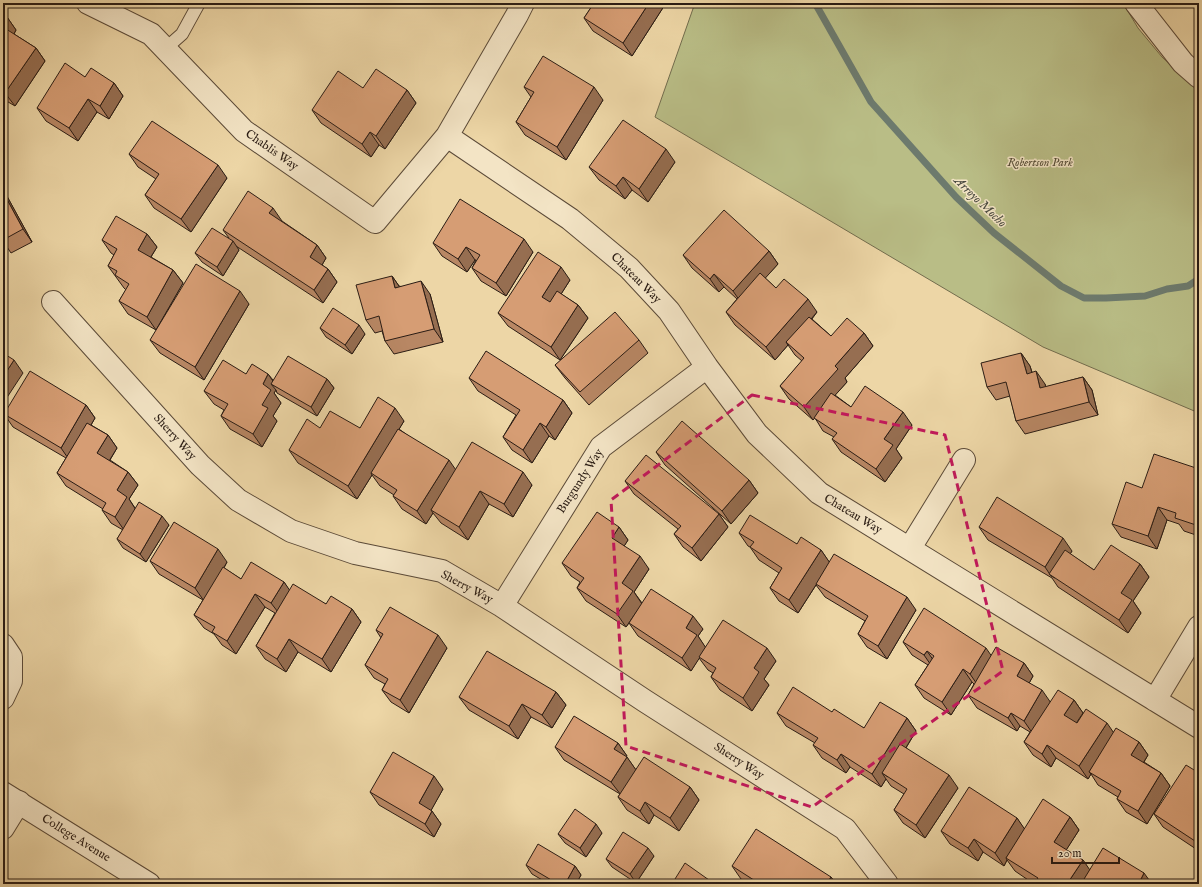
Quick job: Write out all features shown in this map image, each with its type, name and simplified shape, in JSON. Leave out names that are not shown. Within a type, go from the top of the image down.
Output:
[{"type":"street","name":"Chablis Way","points":[[88,3],[116,9],[151,34],[244,131],[375,222],[447,136]]},
{"type":"street","points":[[447,136],[523,3]]},
{"type":"street","points":[[1136,3],[1183,63],[1199,77]]},
{"type":"street","name":"Chateau Way","points":[[447,136],[570,219],[629,268],[669,311],[707,367],[757,434],[819,493],[1199,727]]},
{"type":"street","name":"Sherry Way","points":[[53,302],[200,465],[238,500],[291,531],[355,553],[442,572],[502,606],[645,701],[845,829],[887,884]]},
{"type":"street","name":"Burgundy Way","points":[[502,606],[601,447],[707,367]]},
{"type":"street","points":[[910,548],[964,460]]},
{"type":"street","points":[[1155,700],[1199,627]]},
{"type":"street","points":[[3,645],[11,657],[11,681],[3,698]]},
{"type":"street","points":[[3,828],[11,797]]},
{"type":"street","name":"College Avenue","points":[[11,797],[149,884]]},
{"type":"lane","points":[[165,49],[182,34],[199,3]]},
{"type":"highlighted area","points":[[752,395],[945,435],[1003,671],[812,807],[626,746],[611,500]]},
{"type":"green space","name":"Robertson Park","points":[[695,3],[1123,3],[1138,28],[1162,57],[1199,91],[1199,413],[1043,347],[655,117]]},
{"type":"building","points":[[594,3],[649,3],[623,43],[584,18]]},
{"type":"building","points":[[3,14],[7,17],[3,24]]},
{"type":"building","points":[[3,27],[36,48],[5,93],[3,92]]},
{"type":"building","points":[[543,56],[594,87],[557,147],[516,122],[534,92],[524,87]]},
{"type":"building","points":[[65,63],[85,77],[91,68],[114,83],[100,106],[88,99],[69,128],[37,108]]},
{"type":"building","points":[[376,69],[407,90],[376,136],[370,132],[362,144],[312,110],[338,71],[363,88]]},
{"type":"building","points":[[623,120],[666,149],[639,189],[623,177],[616,186],[589,167]]},
{"type":"building","points":[[152,121],[218,165],[181,219],[145,195],[159,174],[129,154]]},
{"type":"building","points":[[248,191],[273,208],[269,213],[317,245],[310,257],[328,269],[314,290],[223,230]]},
{"type":"building","points":[[3,192],[23,229],[3,240]]},
{"type":"building","points":[[460,199],[524,239],[496,283],[472,268],[480,255],[466,247],[458,259],[433,243]]},
{"type":"building","points":[[724,210],[769,251],[733,291],[714,274],[710,279],[683,255]]},
{"type":"building","points":[[116,216],[147,234],[138,250],[173,270],[147,317],[119,301],[129,284],[115,275],[117,271],[108,266],[117,249],[102,240]]},
{"type":"building","points":[[212,228],[233,241],[217,267],[195,253]]},
{"type":"building","points":[[538,252],[561,267],[542,297],[550,302],[557,291],[578,305],[551,347],[498,313]]},
{"type":"building","points":[[196,264],[240,291],[195,367],[150,340]]},
{"type":"building","points":[[760,273],[776,288],[784,279],[808,299],[766,347],[726,312]]},
{"type":"building","points":[[392,276],[395,288],[421,281],[434,329],[385,341],[379,316],[366,320],[356,285]]},
{"type":"building","points":[[333,308],[359,325],[345,345],[320,328]]},
{"type":"building","points":[[615,312],[639,340],[580,392],[555,365]]},
{"type":"building","points":[[809,317],[831,336],[847,318],[864,333],[835,366],[838,369],[804,407],[780,386],[804,358],[786,342]]},
{"type":"building","points":[[486,351],[563,400],[546,427],[540,423],[523,450],[503,437],[520,410],[469,378]]},
{"type":"building","points":[[3,353],[14,360],[3,377]]},
{"type":"building","points":[[1021,353],[1027,374],[1036,371],[1040,388],[1083,377],[1089,402],[1016,421],[1006,382],[987,387],[981,363]]},
{"type":"building","points":[[288,356],[327,379],[311,407],[271,384]]},
{"type":"building","points":[[223,360],[246,374],[252,364],[268,374],[263,384],[271,390],[262,405],[268,408],[253,434],[221,416],[228,404],[204,391]]},
{"type":"building","points":[[30,371],[86,405],[61,448],[4,414]]},
{"type":"building","points":[[865,386],[903,412],[884,439],[893,445],[876,469],[832,439],[837,433],[814,418],[831,393],[851,407]]},
{"type":"building","points":[[378,397],[395,408],[348,486],[289,450],[307,419],[320,428],[330,411],[360,428]]},
{"type":"building","points":[[682,421],[749,480],[722,511],[656,452]]},
{"type":"building","points":[[87,423],[108,435],[97,453],[128,472],[117,490],[127,497],[115,517],[102,510],[106,503],[57,473]]},
{"type":"building","points":[[398,429],[449,460],[417,511],[393,496],[397,490],[371,473]]},
{"type":"building","points":[[472,442],[523,472],[504,504],[480,491],[459,527],[431,510]]},
{"type":"building","points":[[1154,454],[1199,469],[1199,517],[1196,525],[1175,518],[1176,513],[1158,507],[1148,536],[1112,524],[1126,482],[1142,488]]},
{"type":"building","points":[[646,455],[719,514],[692,548],[674,534],[681,526],[625,481]]},
{"type":"building","points":[[997,497],[1063,538],[1045,567],[979,527]]},
{"type":"building","points":[[139,502],[162,516],[140,554],[117,539]]},
{"type":"building","points":[[597,512],[619,527],[612,538],[640,556],[622,583],[633,591],[617,614],[577,588],[584,578],[562,563]]},
{"type":"building","points":[[750,515],[797,544],[801,537],[821,550],[789,600],[770,588],[782,568],[750,547],[754,542],[739,533]]},
{"type":"building","points":[[174,522],[218,549],[195,588],[150,561]]},
{"type":"building","points":[[1111,545],[1140,564],[1121,593],[1132,600],[1119,620],[1049,574],[1065,550],[1094,570]]},
{"type":"building","points":[[834,554],[907,597],[878,646],[858,634],[868,616],[816,584]]},
{"type":"building","points":[[251,562],[284,582],[271,603],[255,594],[227,641],[212,632],[215,627],[194,615],[223,567],[241,579]]},
{"type":"building","points":[[293,584],[326,604],[331,596],[352,609],[322,659],[289,639],[277,659],[256,646]]},
{"type":"building","points":[[651,589],[693,616],[686,628],[697,635],[682,658],[629,623]]},
{"type":"building","points":[[390,607],[438,635],[400,700],[382,690],[388,679],[365,665],[383,634],[376,630]]},
{"type":"building","points":[[924,608],[986,648],[970,674],[963,669],[942,702],[915,685],[934,656],[927,651],[924,655],[903,642]]},
{"type":"building","points":[[723,620],[767,648],[754,668],[759,672],[743,698],[711,677],[716,668],[699,657]]},
{"type":"building","points":[[996,647],[1024,663],[1017,676],[1042,690],[1024,721],[1011,713],[1008,718],[968,695]]},
{"type":"building","points":[[487,651],[556,692],[542,715],[522,704],[509,726],[459,697]]},
{"type":"building","points":[[793,687],[832,712],[834,709],[864,728],[880,702],[907,718],[872,774],[841,754],[837,760],[813,745],[818,738],[777,713]]},
{"type":"building","points":[[1058,690],[1074,700],[1064,715],[1077,723],[1086,709],[1107,723],[1079,766],[1047,745],[1042,754],[1024,742]]},
{"type":"building","points":[[574,716],[618,743],[614,749],[627,757],[611,782],[555,747]]},
{"type":"building","points":[[1116,728],[1139,742],[1131,755],[1161,773],[1138,811],[1117,799],[1121,791],[1089,772]]},
{"type":"building","points":[[900,744],[949,775],[916,825],[894,810],[907,789],[882,773]]},
{"type":"building","points":[[393,752],[434,776],[419,803],[432,811],[425,824],[370,792]]},
{"type":"building","points":[[644,757],[690,787],[670,818],[645,802],[640,811],[618,797]]},
{"type":"building","points":[[1186,765],[1199,773],[1198,843],[1154,814]]},
{"type":"building","points":[[969,787],[1017,818],[995,853],[974,839],[968,848],[941,831]]},
{"type":"building","points":[[1043,799],[1070,817],[1054,842],[1083,860],[1067,884],[1034,884],[1038,878],[1006,858]]},
{"type":"building","points":[[575,809],[596,824],[580,848],[558,834]]},
{"type":"building","points":[[756,829],[831,877],[826,884],[760,884],[732,866]]},
{"type":"building","points":[[623,832],[648,848],[630,874],[606,859]]},
{"type":"building","points":[[538,844],[575,866],[565,884],[558,884],[526,865]]},
{"type":"building","points":[[1103,848],[1144,873],[1141,879],[1149,884],[1081,884]]},
{"type":"building","points":[[685,863],[709,880],[707,884],[683,884],[675,879]]},
{"type":"waterway","name":"Arroyo Mocho","points":[[815,3],[871,102],[956,197],[994,233],[1061,286],[1084,298],[1106,298],[1145,296],[1167,289],[1188,286],[1199,279]]}]
